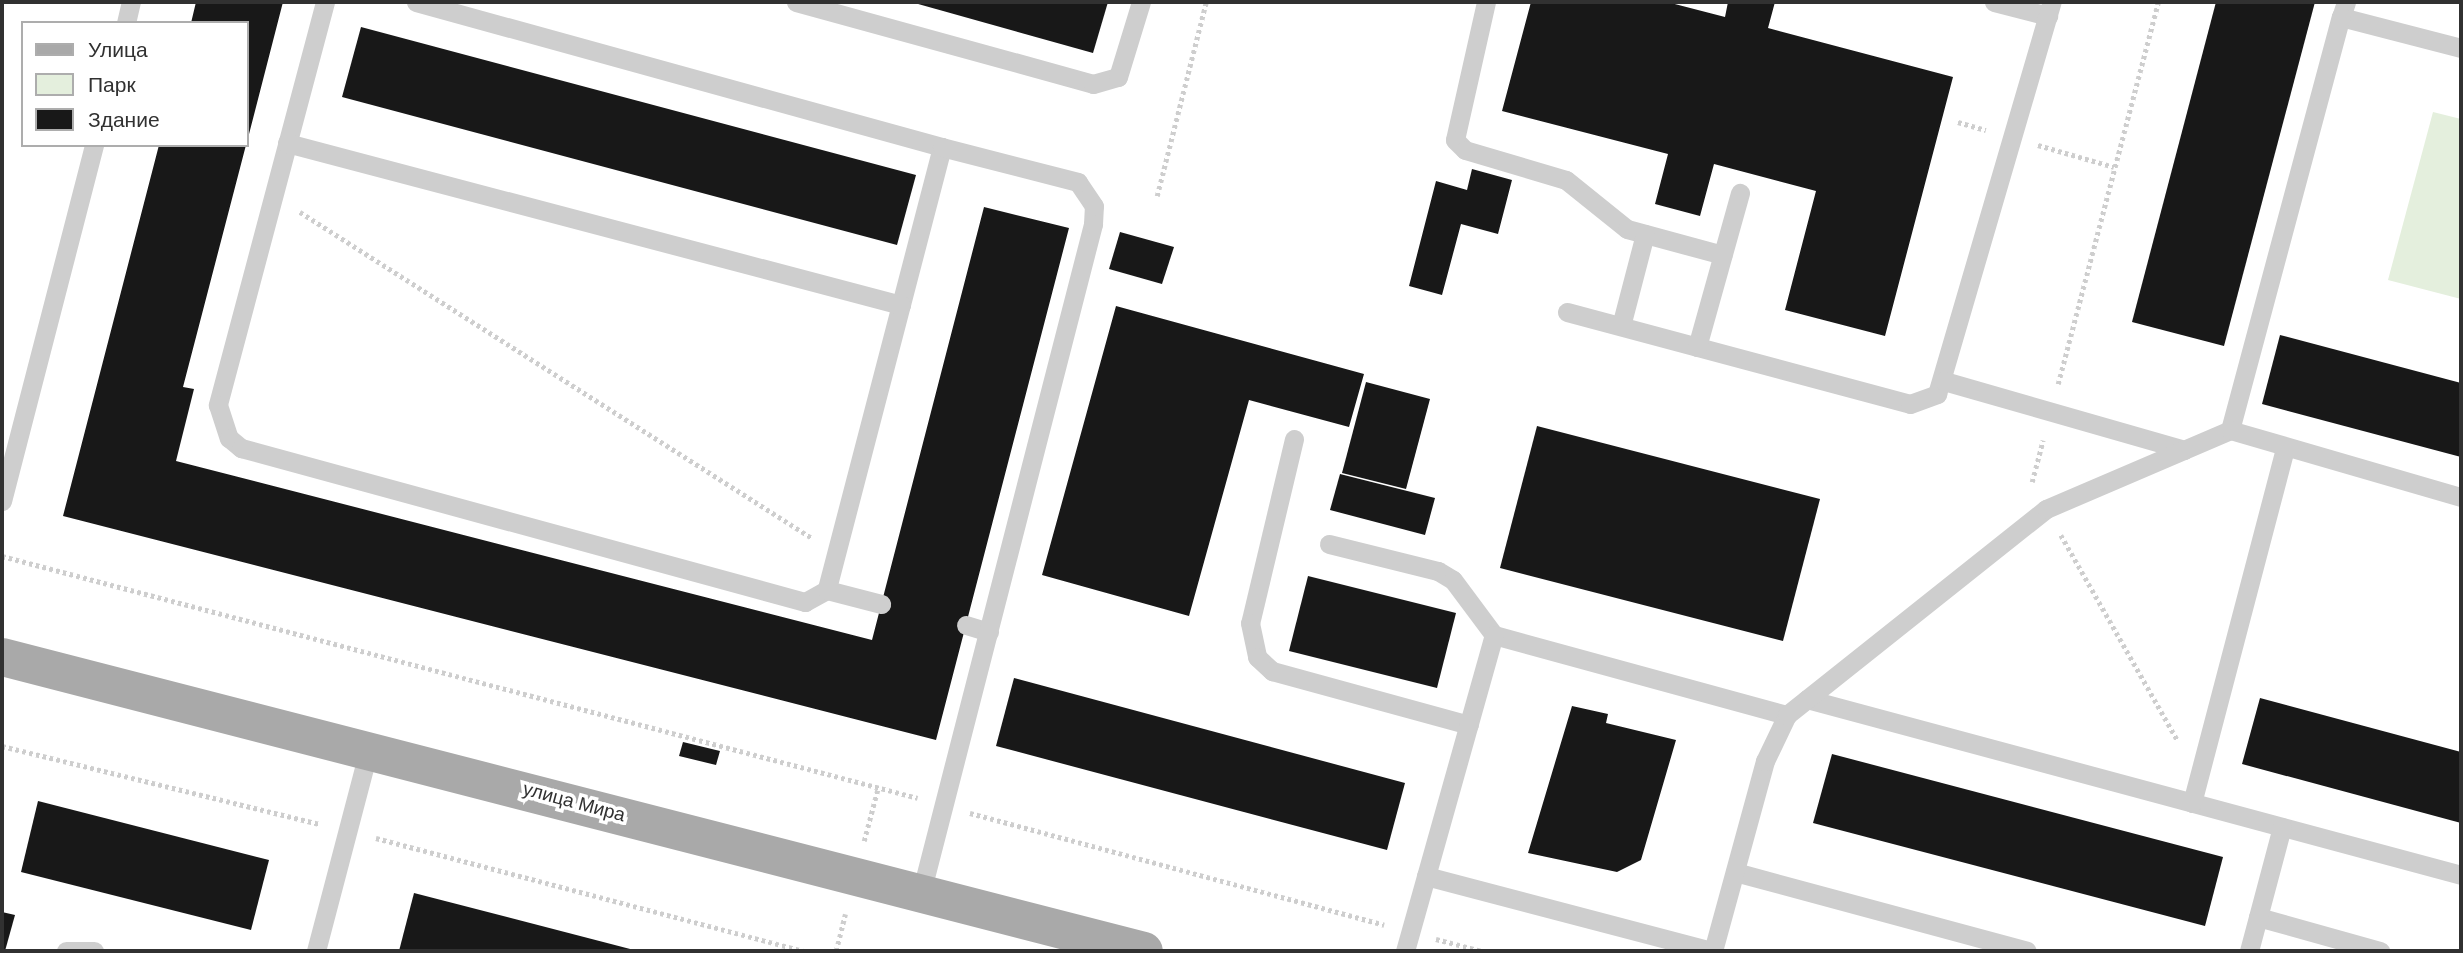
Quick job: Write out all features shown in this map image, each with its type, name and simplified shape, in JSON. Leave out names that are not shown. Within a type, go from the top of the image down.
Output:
[{"type":"main road","name":"улица Мира","points":[[2,657],[369,749],[1144,951]]},
{"type":"lane","points":[[126,21],[131,2]]},
{"type":"lane","points":[[325,2],[218,405],[219,421],[240,448],[805,602],[827,590],[881,604]]},
{"type":"lane","points":[[416,2],[454,7],[943,147],[1078,182],[1094,206],[989,632],[921,893]]},
{"type":"lane","points":[[796,2],[1093,84],[1118,77],[1141,2]]},
{"type":"lane","points":[[1486,2],[1455,140],[1465,150],[1552,173],[1611,220],[1645,234],[1723,255]]},
{"type":"lane","points":[[1567,312],[1910,404],[1937,394],[1944,381],[2050,9],[1994,2]]},
{"type":"lane","points":[[2230,430],[2344,9],[2461,48]]},
{"type":"lane","points":[[287,143],[901,305]]},
{"type":"lane","points":[[2,501],[93,147]]},
{"type":"lane","points":[[827,590],[943,147]]},
{"type":"lane","points":[[1698,347],[1740,192]]},
{"type":"lane","points":[[1621,326],[1645,234]]},
{"type":"lane","points":[[1944,381],[2184,450]]},
{"type":"lane","points":[[1426,876],[1712,951],[1765,761],[1787,715],[2046,509],[2230,430],[2461,496]]},
{"type":"lane","points":[[1294,439],[1250,623],[1257,657],[1272,671],[1469,725]]},
{"type":"lane","points":[[2192,803],[2286,448]]},
{"type":"lane","points":[[1329,544],[1438,571],[1453,580],[1494,635],[1787,715]]},
{"type":"lane","points":[[966,625],[989,632]]},
{"type":"lane","points":[[1407,942],[1494,635]]},
{"type":"lane","points":[[1807,699],[2461,875]]},
{"type":"lane","points":[[316,951],[369,749]]},
{"type":"lane","points":[[2249,951],[2282,827]]},
{"type":"lane","points":[[1735,872],[2027,951]]},
{"type":"lane","points":[[2258,918],[2380,951]]},
{"type":"lane","points":[[66,951],[94,951]]},
{"type":"path","points":[[1157,196],[1206,2]]},
{"type":"path","points":[[2032,484],[2158,2]]},
{"type":"path","points":[[274,195],[836,554]]},
{"type":"path","points":[[2046,509],[2199,778]]},
{"type":"path","points":[[2,556],[944,806],[1407,942],[1482,951]]},
{"type":"path","points":[[2,746],[347,830],[805,951]]},
{"type":"green space","points":[[2433,112],[2461,119],[2461,299],[2388,280]]},
{"type":"building","points":[[196,2],[283,2],[248,138],[248,21],[191,21]]},
{"type":"building","points":[[911,2],[1108,2],[1093,53]]},
{"type":"building","points":[[1531,2],[1667,2],[1725,17],[1728,2],[1775,2],[1768,28],[1953,77],[1885,336],[1785,310],[1816,191],[1714,164],[1700,216],[1655,204],[1668,154],[1502,111]]},
{"type":"building","points":[[2216,2],[2315,2],[2224,346],[2132,322]]},
{"type":"building","points":[[361,27],[916,175],[897,245],[342,97]]},
{"type":"building","points":[[158,147],[245,147],[183,387],[194,389],[176,461],[872,640],[984,207],[1069,228],[936,740],[63,516]]},
{"type":"building","points":[[1472,169],[1512,180],[1498,234],[1461,224],[1442,295],[1409,286],[1436,181],[1467,190]]},
{"type":"building","points":[[1120,232],[1174,247],[1162,284],[1109,269]]},
{"type":"building","points":[[1116,306],[1364,374],[1349,427],[1249,400],[1189,616],[1042,575]]},
{"type":"building","points":[[2280,335],[2461,383],[2461,457],[2262,404]]},
{"type":"building","points":[[1366,382],[1430,399],[1406,489],[1342,473]]},
{"type":"building","points":[[1537,426],[1820,499],[1783,641],[1500,568]]},
{"type":"building","points":[[1340,474],[1435,498],[1425,535],[1330,510]]},
{"type":"building","points":[[1308,576],[1456,613],[1437,688],[1289,651]]},
{"type":"building","points":[[1014,678],[1405,783],[1387,850],[996,746]]},
{"type":"building","points":[[2260,698],[2461,752],[2461,823],[2242,764]]},
{"type":"building","points":[[1572,706],[1608,714],[1606,723],[1676,740],[1641,860],[1617,872],[1528,853]]},
{"type":"building","points":[[683,742],[720,751],[716,765],[679,756]]},
{"type":"building","points":[[1832,754],[2223,857],[2205,926],[1813,823]]},
{"type":"building","points":[[38,801],[269,860],[251,930],[21,872]]},
{"type":"building","points":[[414,893],[634,950],[634,951],[399,951]]},
{"type":"building","points":[[2,912],[15,915],[5,951],[2,951]]}]
